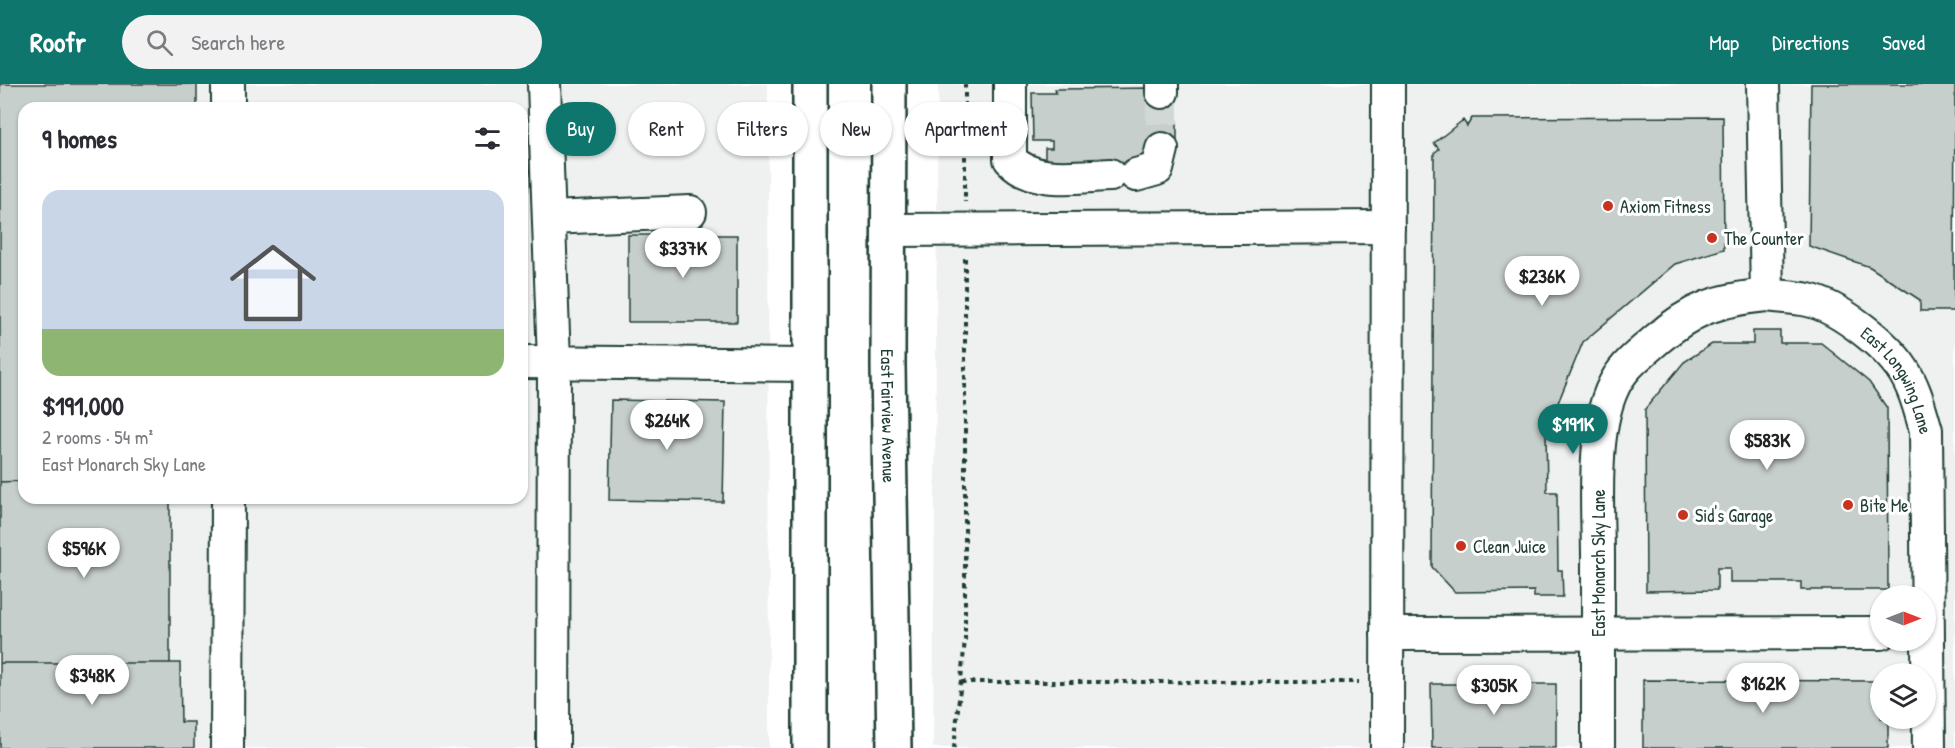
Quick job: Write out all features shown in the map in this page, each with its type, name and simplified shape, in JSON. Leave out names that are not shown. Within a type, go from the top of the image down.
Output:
[{"type":"main road","points":[[810,84],[810,748]]},
{"type":"main road","name":"East Fairview Avenue","points":[[889,84],[894,748]]},
{"type":"street","points":[[228,84],[228,102]]},
{"type":"street","points":[[544,84],[554,362],[553,748]]},
{"type":"street","points":[[1010,84],[1010,159],[1018,168],[1042,176],[1149,174],[1157,169],[1162,149]]},
{"type":"street","points":[[1387,748],[1388,84]]},
{"type":"street","points":[[1764,84],[1767,295]]},
{"type":"street","points":[[549,218],[690,212]]},
{"type":"street","points":[[889,230],[1388,227]]},
{"type":"street","name":"East Longwing Lane","points":[[1767,295],[1809,301],[1849,320],[1890,353],[1913,390],[1926,430],[1928,453],[1927,585]]},
{"type":"street","name":"East Monarch Sky Lane","points":[[1598,748],[1598,445],[1614,387],[1621,372],[1678,321],[1705,306],[1732,298],[1767,295]]},
{"type":"street","points":[[528,362],[810,365]]},
{"type":"street","points":[[227,748],[228,504]]},
{"type":"street","points":[[1387,634],[1870,633]]},
{"type":"street","name":"East Longwing Lane","points":[[1927,651],[1929,748]]},
{"type":"path","points":[[954,748],[965,640],[965,84]]},
{"type":"path","points":[[961,682],[1387,682]]},
{"type":"shaded area","points":[[0,84],[768,84],[768,102],[717,102],[717,156],[768,156],[769,748],[0,748]]},
{"type":"shaded area","points":[[938,84],[1955,84],[1955,748],[933,748],[937,156],[1028,156],[1028,102],[938,102]]},
{"type":"building","points":[[0,84],[197,84],[197,102],[18,102],[18,481],[0,482]]},
{"type":"building","points":[[1811,84],[1955,84],[1954,311],[1920,311],[1920,300],[1870,267],[1809,246]]},
{"type":"building","points":[[1153,88],[1177,92],[1177,149],[1150,149],[1136,160],[1136,183],[1110,184],[1045,162],[1045,148],[1052,148],[1052,141],[1033,141],[1032,93],[1056,93],[1055,89]]},
{"type":"building","points":[[1723,117],[1724,249],[1675,264],[1583,342],[1546,432],[1547,492],[1557,492],[1558,570],[1562,570],[1563,597],[1534,597],[1534,591],[1455,592],[1432,567],[1434,153],[1439,149],[1434,143],[1463,120],[1467,126],[1472,118]]},
{"type":"building","points":[[628,235],[737,235],[737,322],[628,322]]},
{"type":"building","points":[[1753,331],[1780,331],[1780,343],[1821,343],[1869,382],[1887,408],[1888,585],[1870,585],[1870,590],[1801,590],[1801,582],[1730,582],[1730,568],[1717,568],[1717,590],[1646,591],[1645,409],[1684,362],[1712,344],[1753,344]]},
{"type":"building","points":[[611,400],[725,402],[723,502],[609,500]]},
{"type":"building","points":[[18,481],[18,504],[170,504],[170,663],[0,663],[0,482]]},
{"type":"building","points":[[0,663],[180,663],[181,722],[194,722],[194,748],[0,748]]},
{"type":"building","points":[[1643,680],[1870,681],[1870,729],[1888,729],[1888,748],[1643,748]]},
{"type":"building","points":[[1431,684],[1556,684],[1556,748],[1432,748]]},
{"type":"tunnel","points":[[1162,92],[1162,149]]},
{"type":"place","name":"Axiom Fitness","points":[[1608,206]]},
{"type":"place","name":"The Counter","points":[[1712,238]]},
{"type":"place","name":"Bite Me","points":[[1848,505]]},
{"type":"place","name":"Sid's Garage","points":[[1683,515]]},
{"type":"place","name":"Clean Juice","points":[[1461,546]]}]
